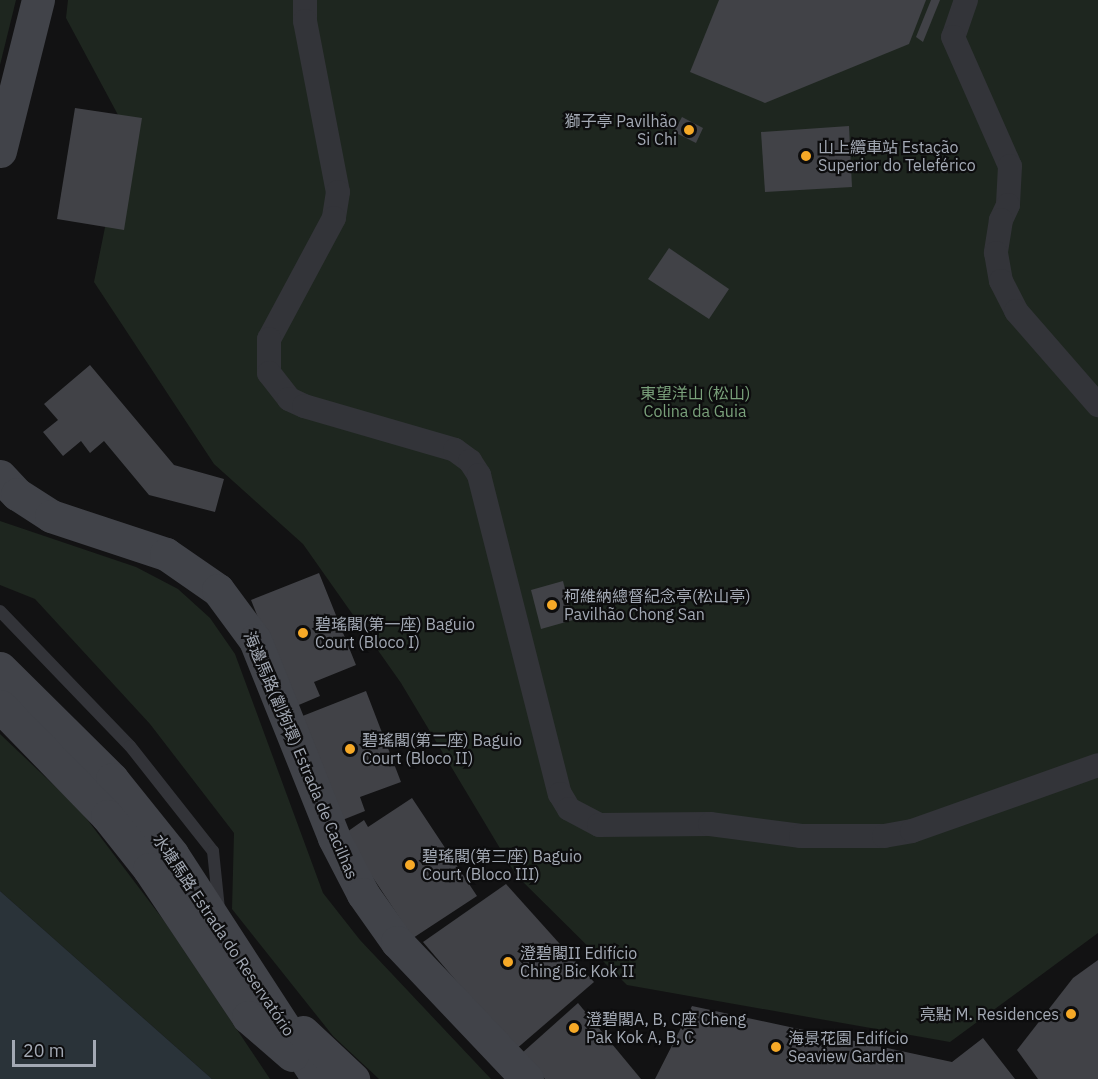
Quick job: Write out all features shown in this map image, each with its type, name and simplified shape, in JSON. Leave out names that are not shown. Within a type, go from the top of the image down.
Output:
[{"type":"main road","points":[[0,151],[38,0]]},
{"type":"main road","name":"海邊馬路(劏狗環) Estrada de Cacilhas","points":[[0,476],[17,494],[51,516],[166,554],[218,590],[255,640],[334,838],[363,894],[397,942],[527,1079]]},
{"type":"main road","name":"水塘馬路 Estrada do Reservatório","points":[[0,668],[112,779],[172,854],[221,928],[259,1010]]},
{"type":"main road","name":"水塘馬路 Estrada do Reservatório","points":[[0,706],[107,816],[259,1010]]},
{"type":"main road","points":[[259,1010],[308,1078]]},
{"type":"main road","points":[[259,1010],[353,1079]]},
{"type":"street","points":[[305,0],[305,21],[338,192],[334,218],[269,339],[269,373],[289,399],[455,450],[475,468],[560,794],[569,809],[599,825],[710,824],[801,836],[884,836],[912,831],[1098,765]]},
{"type":"street","points":[[966,0],[952,37],[1011,166],[1008,205],[1001,219],[996,253],[1001,280],[1016,310],[1098,405]]},
{"type":"lane","points":[[0,611],[130,746],[213,851],[221,928]]},
{"type":"green space","points":[[0,0],[16,0],[0,65]]},
{"type":"green space","name":"東望洋山 (松山) Colina da Guia","points":[[68,0],[1098,0],[1098,933],[950,1042],[627,985],[516,875],[401,683],[303,544],[214,464],[94,282],[125,128],[66,18]]},
{"type":"green space","points":[[0,521],[136,567],[178,589],[210,618],[235,654],[323,893],[360,940],[491,1079],[379,1079],[333,1036],[232,909],[234,833],[150,724],[35,599],[0,585]]},
{"type":"green space","points":[[0,734],[80,810],[165,922],[270,1079],[212,1079],[0,891]]},
{"type":"shaded area","points":[[0,891],[212,1079],[0,1079]]},
{"type":"building","points":[[719,0],[926,0],[909,44],[765,103],[690,72]]},
{"type":"building","points":[[931,0],[940,0],[923,42],[916,37]]},
{"type":"building","points":[[75,108],[142,118],[124,230],[57,219]]},
{"type":"building","name":"獅子亭 Pavilhão Si Chi","points":[[682,117],[703,128],[696,143],[674,132]]},
{"type":"building","name":"山上纜車站 Estação Superior do Teleférico","points":[[849,126],[852,187],[765,192],[761,132]]},
{"type":"building","points":[[669,248],[729,289],[709,319],[648,279]]},
{"type":"building","points":[[90,365],[174,465],[224,479],[215,512],[149,495],[104,441],[90,453],[81,441],[63,456],[43,432],[58,420],[44,404]]},
{"type":"building","name":"碧瑤閣(第一座) Baguio Court (Bloco I)","points":[[319,573],[356,665],[314,682],[320,696],[294,707],[251,600]]},
{"type":"building","name":"柯維納總督紀念亭(松山亭) Pavilhão Chong San","points":[[563,581],[573,620],[541,629],[531,590]]},
{"type":"building","name":"碧瑤閣(第二座) Baguio Court (Bloco II)","points":[[366,691],[401,782],[360,797],[365,811],[340,821],[300,717]]},
{"type":"building","name":"碧瑤閣(第三座) Baguio Court (Bloco III)","points":[[412,798],[477,896],[413,938],[344,834],[364,820],[368,827]]},
{"type":"building","name":"澄碧閣II Edifício Ching Bic Kok II","points":[[506,884],[594,982],[515,1050],[423,942]]},
{"type":"building","name":"亮點 M. Residences","points":[[1098,960],[1098,1079],[1038,1079],[1017,1050],[1073,978]]},
{"type":"building","name":"澄碧閣A, B, C座 Cheng Pak Kok A, B, C","points":[[578,1003],[641,1079],[545,1079],[522,1053]]},
{"type":"building","name":"海景花園 Edifício Seaview Garden","points":[[692,1006],[952,1062],[983,1038],[1015,1079],[655,1079]]},
{"type":"place","name":"獅子亭 Pavilhão Si Chi","points":[[689,130]]},
{"type":"place","name":"山上纜車站 Estação Superior do Teleférico","points":[[806,156]]},
{"type":"place","name":"柯維納總督紀念亭(松山亭) Pavilhão Chong San","points":[[552,605]]},
{"type":"place","name":"碧瑤閣(第一座) Baguio Court (Bloco I)","points":[[303,633]]},
{"type":"place","name":"碧瑤閣(第二座) Baguio Court (Bloco II)","points":[[350,749]]},
{"type":"place","name":"碧瑤閣(第三座) Baguio Court (Bloco III)","points":[[410,865]]},
{"type":"place","name":"澄碧閣II Edifício Ching Bic Kok II","points":[[508,962]]},
{"type":"place","name":"亮點 M. Residences","points":[[1071,1014]]},
{"type":"place","name":"澄碧閣A, B, C座 Cheng Pak Kok A, B, C","points":[[574,1028]]},
{"type":"place","name":"海景花園 Edifício Seaview Garden","points":[[776,1047]]}]
